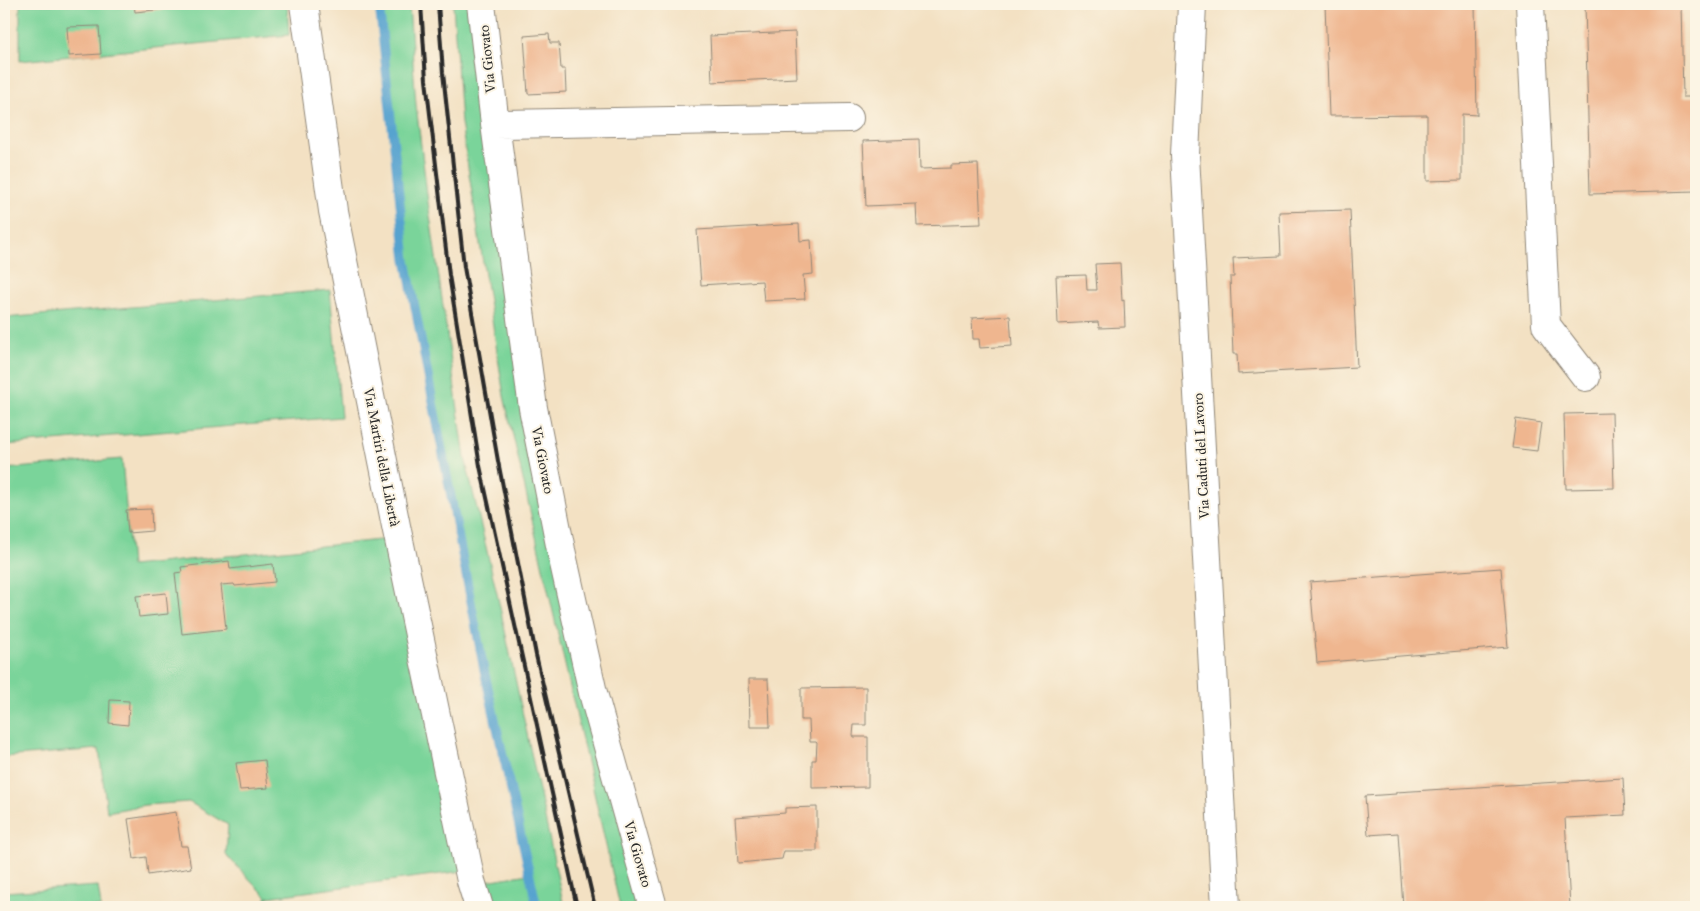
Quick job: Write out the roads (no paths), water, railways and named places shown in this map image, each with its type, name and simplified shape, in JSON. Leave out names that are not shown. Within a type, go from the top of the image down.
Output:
[{"type":"street","name":"Via Martiri della Libertà","points":[[304,4],[333,211],[396,526],[471,881],[479,907]]},
{"type":"street","name":"Via Giovato","points":[[481,4],[533,408],[561,550],[593,693],[653,907]]},
{"type":"street","name":"Via Caduti del Lavoro","points":[[1192,4],[1185,155],[1226,907]]},
{"type":"street","points":[[1530,4],[1546,325],[1586,377]]},
{"type":"street","points":[[495,124],[849,118]]},
{"type":"waterway","points":[[379,4],[406,260],[484,670],[537,907]]},
{"type":"railway","points":[[421,4],[426,80],[449,275],[480,466],[577,907]]},
{"type":"railway","points":[[438,4],[443,73],[464,267],[498,461],[536,655],[595,907]]}]
